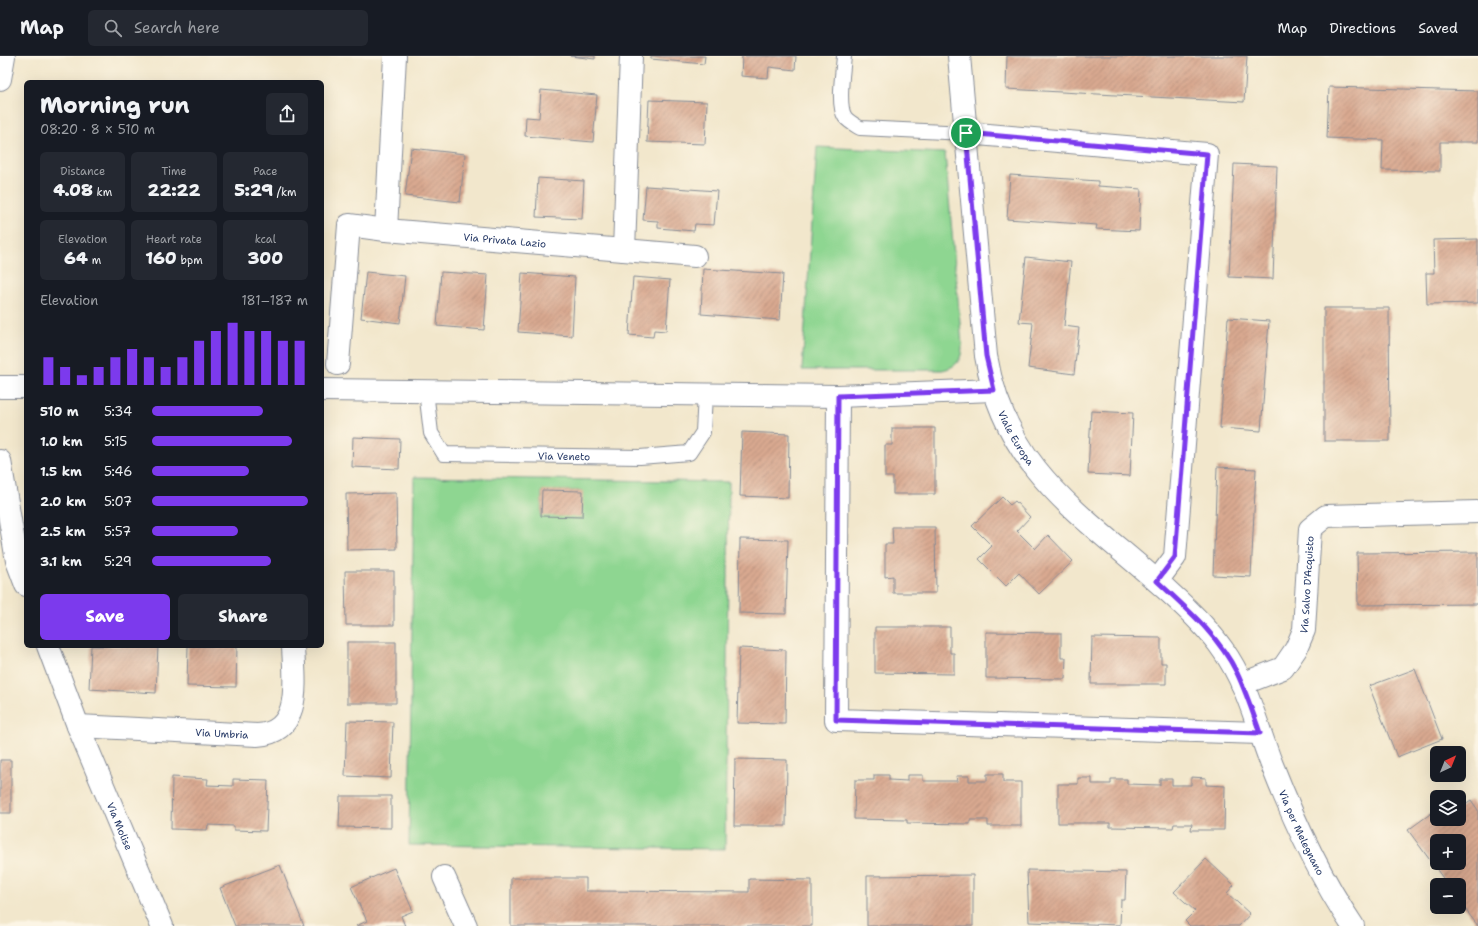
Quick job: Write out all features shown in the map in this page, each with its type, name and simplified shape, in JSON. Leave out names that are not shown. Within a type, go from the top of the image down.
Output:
[{"type":"street","points":[[0,79],[4,56]]},
{"type":"street","points":[[386,230],[395,56]]},
{"type":"street","points":[[624,250],[631,56]]},
{"type":"street","name":"Viale Europa","points":[[959,56],[986,356],[994,390],[1009,431],[1026,457],[1061,498],[1157,581],[1200,621],[1217,641],[1231,661],[1242,684],[1260,733]]},
{"type":"street","points":[[966,133],[1207,154],[1175,557],[1157,581]]},
{"type":"street","name":"Via Privata Lazio","points":[[338,364],[349,225],[386,230],[695,256]]},
{"type":"street","points":[[0,387],[24,387]]},
{"type":"street","points":[[324,390],[838,396],[994,390]]},
{"type":"street","points":[[838,396],[836,720],[1260,733]]},
{"type":"street","points":[[0,461],[17,561],[24,580]]},
{"type":"street","name":"Via Salvo D'Acquisto","points":[[1242,684],[1283,668],[1296,649],[1304,630],[1310,529],[1326,516],[1478,512]]},
{"type":"street","name":"Via Molise","points":[[49,648],[78,726],[162,926]]},
{"type":"street","name":"Via Umbria","points":[[78,726],[257,735],[268,733],[285,721],[292,708],[294,693],[293,648]]},
{"type":"street","name":"Via per Melegnano","points":[[1260,733],[1301,834],[1325,882],[1353,926]]},
{"type":"street","points":[[444,877],[466,926]]},
{"type":"lane","points":[[844,56],[841,107],[844,116],[852,124],[860,128],[966,133]]},
{"type":"lane","name":"Via Veneto","points":[[426,391],[431,433],[444,454],[640,457],[689,453],[703,432],[705,395]]},
{"type":"green space","points":[[817,147],[945,153],[962,345],[960,359],[955,365],[942,370],[802,370]]},
{"type":"green space","points":[[414,477],[729,482],[725,849],[409,845]],"holes":[[[542,491],[583,491],[541,516]]]},
{"type":"building","points":[[570,56],[595,56],[595,59]]},
{"type":"building","points":[[651,56],[705,56],[704,64],[651,59]]},
{"type":"building","points":[[742,56],[796,56],[795,70],[769,67],[768,78],[741,76]]},
{"type":"building","points":[[1007,56],[1247,56],[1244,102],[1006,89]]},
{"type":"building","points":[[1329,87],[1478,91],[1478,142],[1440,142],[1440,171],[1382,170],[1383,140],[1327,138]]},
{"type":"building","points":[[541,90],[597,95],[593,142],[525,136],[526,117],[539,118]]},
{"type":"building","points":[[649,100],[707,102],[705,144],[647,142]]},
{"type":"building","points":[[411,148],[465,154],[460,202],[405,196]]},
{"type":"building","points":[[1234,164],[1277,166],[1273,279],[1229,277]]},
{"type":"building","points":[[1010,175],[1098,181],[1098,186],[1141,189],[1139,231],[1096,229],[1097,225],[1007,219]]},
{"type":"building","points":[[538,178],[584,181],[582,219],[536,217]]},
{"type":"building","points":[[646,186],[717,191],[714,225],[695,224],[694,231],[658,228],[658,221],[643,220]]},
{"type":"building","points":[[1478,239],[1478,303],[1427,304],[1426,273],[1434,273],[1433,240]]},
{"type":"building","points":[[1026,257],[1071,262],[1064,326],[1079,328],[1074,374],[1028,368],[1033,323],[1019,322]]},
{"type":"building","points":[[703,269],[783,274],[780,320],[701,314]]},
{"type":"building","points":[[366,272],[405,276],[400,323],[361,318]]},
{"type":"building","points":[[441,272],[488,275],[484,330],[437,326]]},
{"type":"building","points":[[522,273],[575,277],[572,336],[518,332]]},
{"type":"building","points":[[633,277],[670,280],[666,331],[654,330],[653,337],[629,335]]},
{"type":"building","points":[[1324,308],[1389,308],[1390,441],[1324,441]]},
{"type":"building","points":[[1228,318],[1269,321],[1261,431],[1220,428]]},
{"type":"building","points":[[1091,411],[1133,413],[1130,476],[1088,474]]},
{"type":"building","points":[[892,428],[935,428],[935,494],[893,494],[893,477],[885,477],[885,445],[892,445]]},
{"type":"building","points":[[742,432],[789,434],[788,498],[740,496]]},
{"type":"building","points":[[353,437],[400,439],[399,469],[352,467]]},
{"type":"building","points":[[1217,467],[1256,469],[1251,577],[1213,575]]},
{"type":"building","points":[[542,490],[583,491],[582,517],[541,516]]},
{"type":"building","points":[[396,493],[397,549],[347,550],[346,494]]},
{"type":"building","points":[[1002,497],[1010,505],[1015,501],[1030,517],[1017,531],[1035,549],[1048,535],[1073,561],[1039,594],[1019,573],[1006,586],[979,559],[992,546],[972,526]]},
{"type":"building","points":[[892,527],[935,527],[936,593],[893,593],[893,576],[885,577],[885,544],[893,544]]},
{"type":"building","points":[[740,539],[788,540],[786,614],[739,613]]},
{"type":"building","points":[[1478,552],[1478,604],[1358,605],[1357,553]]},
{"type":"building","points":[[345,571],[394,571],[394,625],[346,625]]},
{"type":"building","points":[[875,627],[950,627],[950,653],[954,653],[954,674],[875,673]]},
{"type":"building","points":[[986,632],[1061,633],[1061,658],[1066,658],[1065,679],[986,678]]},
{"type":"building","points":[[1092,637],[1161,638],[1161,663],[1166,663],[1166,684],[1091,684]]},
{"type":"building","points":[[347,642],[396,642],[396,703],[347,703]]},
{"type":"building","points":[[91,648],[158,648],[156,693],[89,689]]},
{"type":"building","points":[[188,648],[237,648],[236,687],[187,686]]},
{"type":"building","points":[[739,648],[786,650],[785,724],[737,723]]},
{"type":"building","points":[[1415,669],[1442,739],[1397,757],[1369,686]]},
{"type":"building","points":[[347,721],[393,722],[391,778],[345,776]]},
{"type":"building","points":[[735,759],[787,760],[786,826],[734,826]]},
{"type":"building","points":[[0,760],[11,760],[11,813],[0,813]]},
{"type":"building","points":[[987,774],[1003,774],[1003,782],[1021,782],[1021,826],[988,826],[988,820],[970,820],[970,824],[907,823],[907,820],[854,819],[855,780],[874,780],[874,775],[889,775],[889,780],[907,781],[907,775],[923,775],[923,781],[957,781],[956,776],[969,776],[969,781],[987,781]]},
{"type":"building","points":[[172,777],[208,779],[207,785],[233,786],[233,779],[268,780],[266,831],[234,830],[234,826],[208,825],[207,830],[171,829]]},
{"type":"building","points":[[1191,777],[1206,778],[1206,785],[1225,786],[1224,830],[1191,830],[1192,824],[1174,824],[1173,828],[1110,827],[1110,823],[1058,823],[1058,784],[1078,784],[1078,778],[1092,778],[1092,784],[1111,784],[1111,779],[1127,779],[1127,784],[1160,785],[1160,779],[1172,779],[1172,785],[1191,785]]},
{"type":"building","points":[[340,796],[391,796],[391,828],[339,827]]},
{"type":"building","points":[[1471,800],[1478,810],[1478,926],[1466,910],[1466,878],[1443,878],[1437,870],[1466,870],[1466,834],[1430,834],[1430,860],[1408,830],[1430,814],[1430,826],[1466,826],[1466,803]]},
{"type":"building","points":[[1206,859],[1234,885],[1227,893],[1250,914],[1239,926],[1190,926],[1185,921],[1195,911],[1174,892]]},
{"type":"building","points":[[280,865],[304,926],[235,926],[220,888]]},
{"type":"building","points":[[394,868],[413,911],[401,916],[405,926],[356,926],[367,921],[351,887]]},
{"type":"building","points":[[1027,870],[1126,872],[1125,900],[1121,900],[1120,925],[1029,922]]},
{"type":"building","points":[[973,875],[973,926],[867,926],[867,876]]},
{"type":"building","points":[[511,878],[586,878],[586,891],[749,892],[749,879],[812,880],[812,926],[511,926]]},
{"type":"route","points":[[966,133],[1207,154],[1175,557],[1157,581],[1200,621],[1231,661],[1242,684],[1260,733],[836,720],[838,396],[994,390],[986,356],[966,133]]}]
